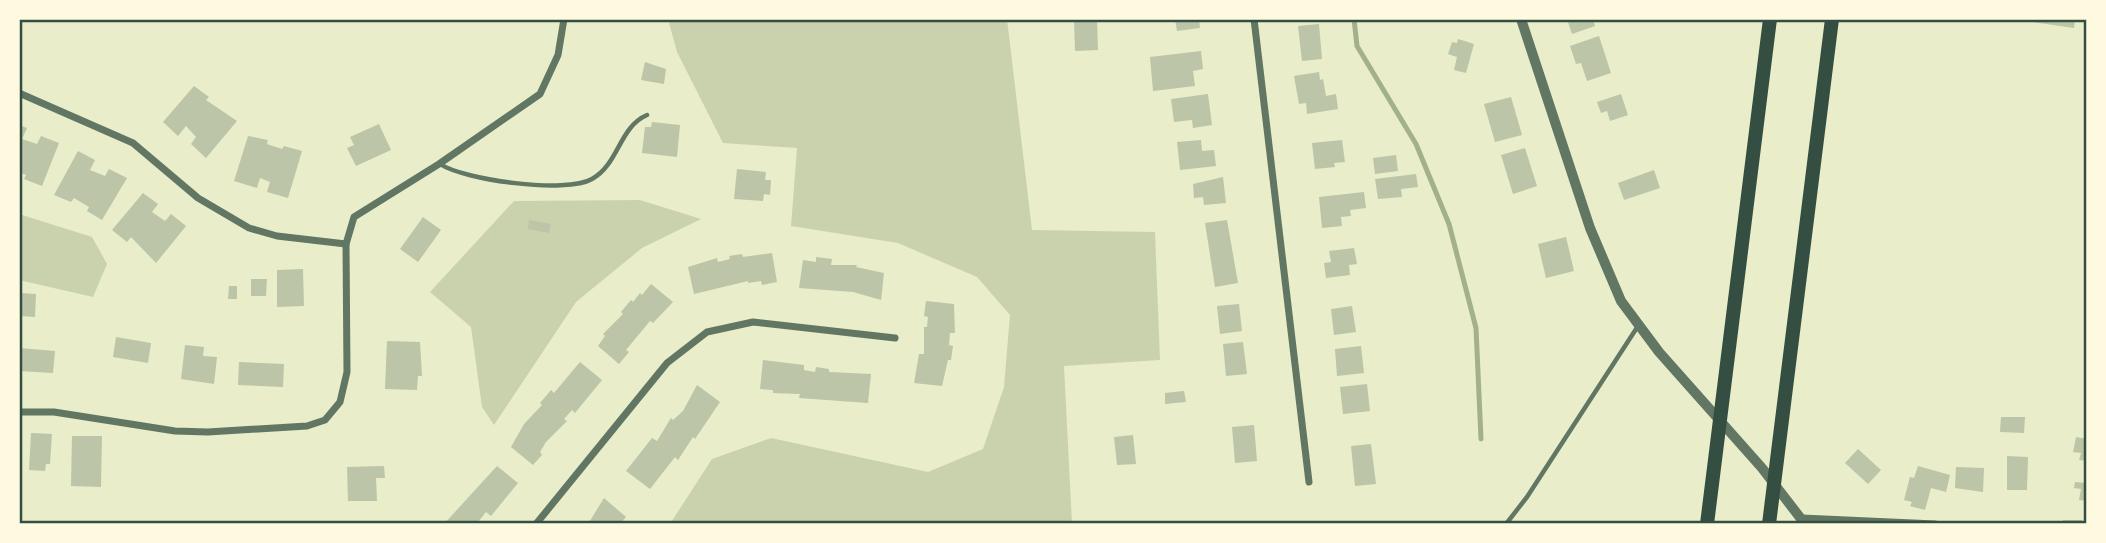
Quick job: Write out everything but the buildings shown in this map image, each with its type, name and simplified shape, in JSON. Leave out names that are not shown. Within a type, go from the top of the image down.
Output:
[{"type":"highway","points":[[1707,524],[1770,19]]},
{"type":"highway","points":[[1769,524],[1832,19]]},
{"type":"street","points":[[19,412],[54,412],[176,431],[208,432],[319,424],[333,413],[346,382],[346,244],[354,217],[439,164],[540,94],[558,55],[564,19]]},
{"type":"street","points":[[1254,19],[1309,482]]},
{"type":"street","points":[[1521,19],[1606,270],[1638,326],[1659,352],[1801,517],[1935,524]]},
{"type":"street","points":[[19,93],[133,143],[198,198],[249,228],[277,236],[346,244]]},
{"type":"street","points":[[536,524],[667,363],[707,332],[752,322],[895,338]]},
{"type":"lane","points":[[439,164],[451,172],[559,186],[592,179],[618,149],[626,130],[647,115]]},
{"type":"lane","points":[[1506,524],[1527,497],[1638,326]]},
{"type":"green space","points":[[668,19],[1007,19],[1032,230],[1155,232],[1160,360],[1064,366],[1072,524],[670,524],[712,459],[771,438],[928,472],[983,449],[1004,387],[1010,315],[977,277],[898,243],[791,226],[797,148],[723,143],[677,52]]},
{"type":"green space","points":[[640,200],[701,219],[642,248],[576,302],[494,425],[482,407],[471,327],[430,292],[514,201]]},
{"type":"green space","points":[[19,214],[92,237],[107,264],[93,297],[19,280]]},
{"type":"waterway","points":[[1354,19],[1357,46],[1416,144],[1449,224],[1476,328],[1481,439]]}]
